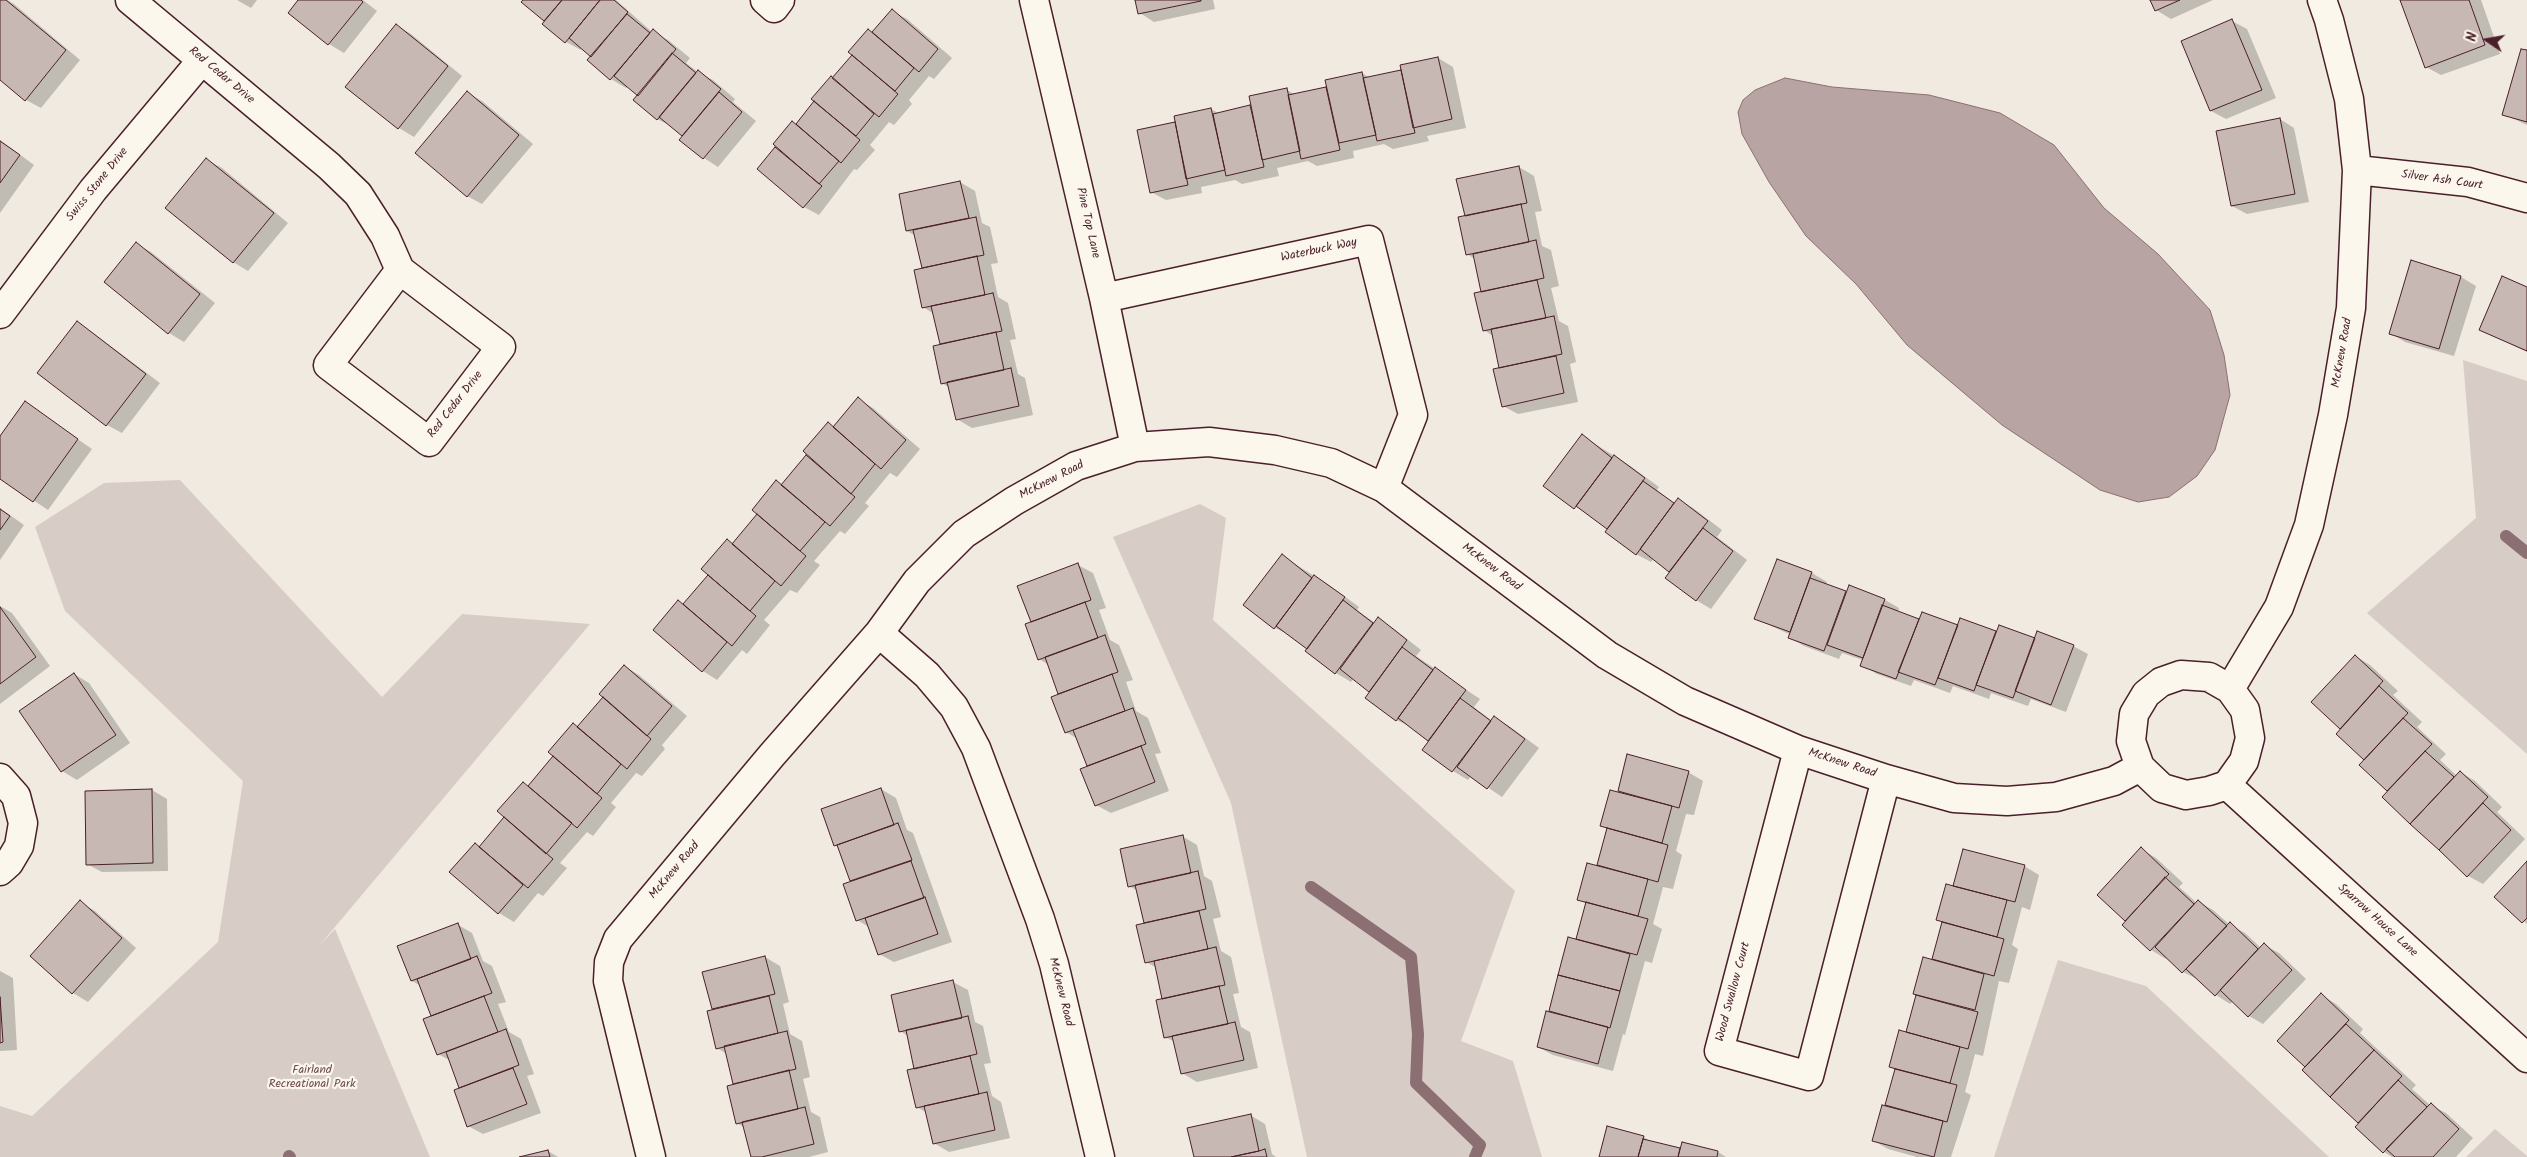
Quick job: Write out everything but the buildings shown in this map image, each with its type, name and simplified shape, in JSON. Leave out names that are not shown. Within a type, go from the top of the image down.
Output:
[{"type":"street","name":"Red Cedar Drive","points":[[130,0],[329,166],[358,194],[385,236],[400,270],[501,348],[429,442],[328,365],[400,270]]},
{"type":"street","points":[[765,0],[774,8],[780,0]]},
{"type":"street","name":"Pine Top Lane","points":[[1034,0],[1104,298],[1135,447]]},
{"type":"street","name":"McKnew Road","points":[[2230,689],[2279,607],[2309,525],[2333,415],[2351,308],[2357,170],[2349,99],[2322,0]]},
{"type":"street","name":"Swiss Stone Drive","points":[[0,314],[92,190],[202,60]]},
{"type":"street","name":"Silver Ash Court","points":[[2357,170],[2468,182],[2527,198]]},
{"type":"street","name":"Waterbuck Way","points":[[1104,298],[1369,240],[1413,415],[1384,488]]},
{"type":"street","name":"McKnew Road","points":[[651,1157],[608,981],[609,962],[618,939],[772,755],[879,633],[917,581],[964,534],[1014,501],[1076,466],[1135,447],[1209,442],[1275,450],[1331,464],[1384,488],[1607,655],[1686,701],[1798,750],[1886,779],[1954,798],[2007,801],[2056,797],[2114,781],[2140,768]]},
{"type":"street","name":"McKnew Road","points":[[879,633],[932,681],[954,707],[976,748],[1040,919],[1054,964],[1100,1157]]},
{"type":"street","points":[[2182,675],[2209,677],[2230,689],[2245,710],[2250,738],[2244,761],[2227,785],[2209,791],[2186,795],[2162,788],[2140,768],[2131,741],[2134,714],[2146,694],[2161,682],[2182,675]]},
{"type":"street","name":"Wood Swallow Court","points":[[1798,750],[1719,1051],[1809,1076],[1886,779]]},
{"type":"street","points":[[0,778],[16,796],[23,823],[19,846],[9,863],[0,871]]},
{"type":"street","name":"Sparrow House Lane","points":[[2227,785],[2527,1058]]},
{"type":"green space","points":[[2463,360],[2527,381],[2527,754],[2367,613],[2476,518]]},
{"type":"green space","name":"Fairland Recreational Park","points":[[180,480],[382,697],[462,614],[590,624],[318,947],[335,929],[430,1157],[0,1157],[0,1106],[32,1116],[218,942],[243,781],[65,611],[35,527],[104,483]]},
{"type":"green space","points":[[1200,504],[1226,518],[1213,620],[1515,891],[1461,1041],[1513,1061],[1542,1157],[1307,1157],[1231,803],[1113,537]]},
{"type":"green space","points":[[2058,960],[2146,986],[2329,1157],[1994,1157]]},
{"type":"green space","points":[[2495,1129],[2527,1156],[2527,1157],[2466,1157]]},
{"type":"shaded area","points":[[1785,78],[1832,87],[1929,95],[2000,113],[2054,145],[2104,208],[2158,254],[2210,310],[2224,355],[2230,395],[2215,450],[2197,476],[2169,497],[2138,502],[2100,490],[2002,425],[1907,345],[1856,284],[1806,236],[1769,182],[1742,134],[1738,112],[1743,100],[1755,90]]},
{"type":"waterway","points":[[2506,536],[2527,553]]},
{"type":"waterway","points":[[1311,887],[1411,957],[1418,1034],[1416,1083],[1480,1145],[1475,1157]]}]
